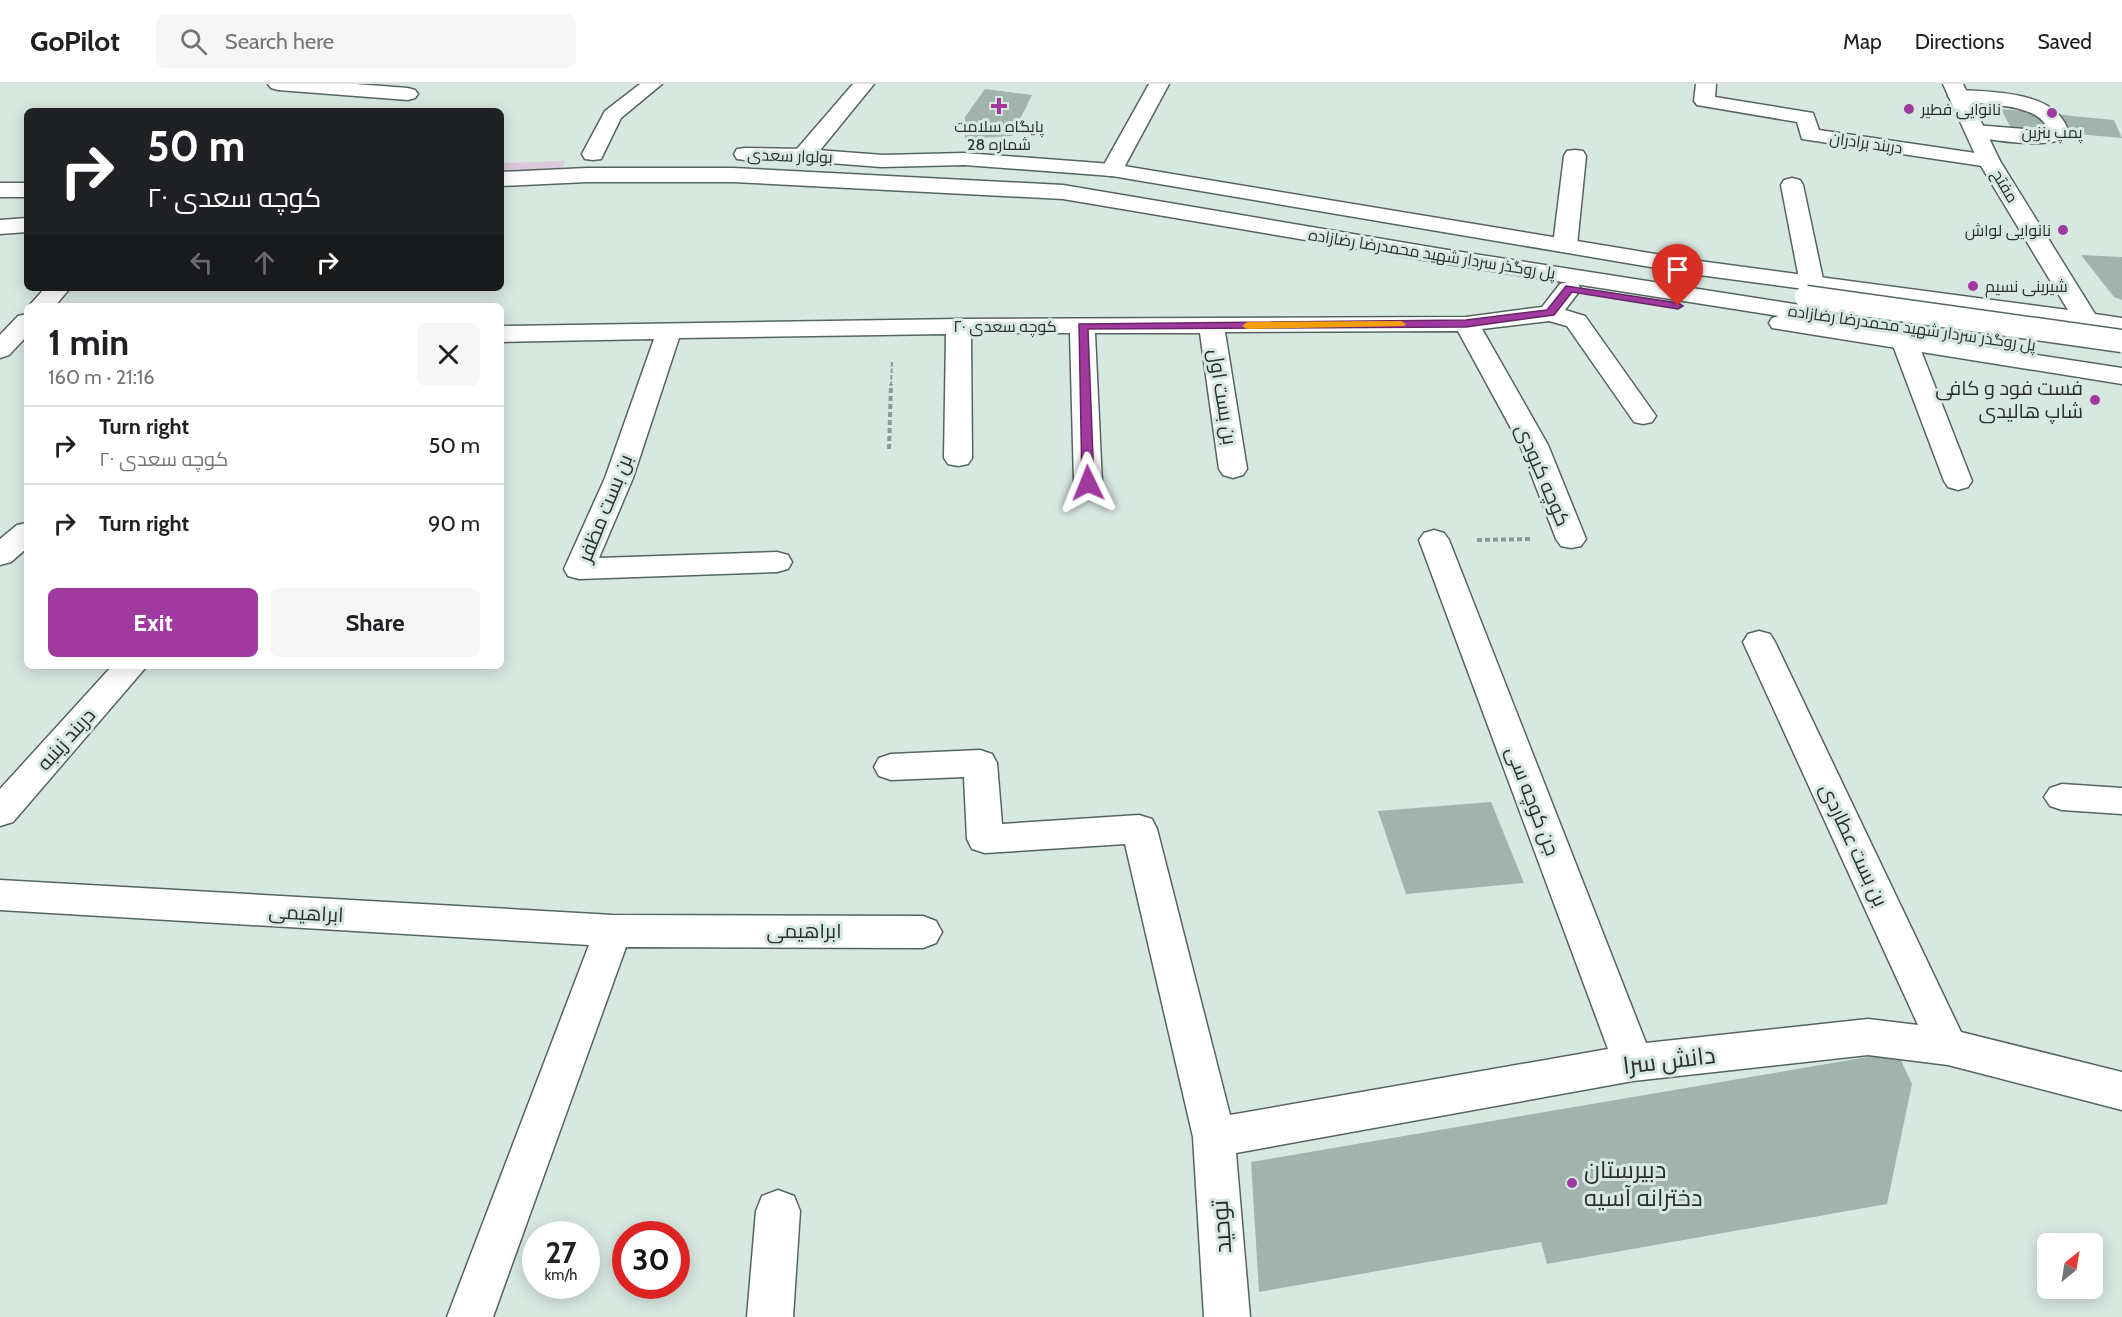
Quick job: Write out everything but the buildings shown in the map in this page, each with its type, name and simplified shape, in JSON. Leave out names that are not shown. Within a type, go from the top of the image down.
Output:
[{"type":"street","points":[[278,84],[403,103],[427,84]]},
{"type":"street","points":[[590,164],[612,115],[652,84]]},
{"type":"street","points":[[804,155],[864,84]]},
{"type":"street","points":[[1112,170],[1159,84]]},
{"type":"street","name":"دربند برادران","points":[[1706,84],[1704,101],[1806,117],[1809,135],[1989,160]]},
{"type":"street","points":[[1955,90],[2039,109],[2052,117],[2060,127],[2059,134],[2048,138],[1975,131]]},
{"type":"street","name":"مفتح","points":[[1955,90],[1989,160],[2122,376]]},
{"type":"street","name":"بولوار سعدی","points":[[504,178],[590,164],[617,154]]},
{"type":"street","name":"بولوار سعدی","points":[[722,154],[804,155],[876,171]]},
{"type":"street","name":"بولوار سعدی","points":[[570,155],[590,164],[733,175],[876,171],[1071,185]]},
{"type":"street","points":[[1565,246],[1575,156]]},
{"type":"street","points":[[876,171],[964,159],[1112,170],[1565,246],[1808,298],[1854,290],[2122,325]]},
{"type":"street","points":[[876,171],[965,196],[1026,202],[2122,376]]},
{"type":"street","name":"پل روگذر سردار شهید محمدرضا رضازاده","points":[[1071,185],[1442,256],[1808,298],[2122,341]]},
{"type":"street","points":[[1792,185],[1808,298]]},
{"type":"street","points":[[0,190],[24,190]]},
{"type":"street","points":[[0,227],[24,225]]},
{"type":"street","points":[[1569,289],[1551,313],[1576,321],[1643,416]]},
{"type":"street","points":[[1854,290],[1893,301],[1907,311],[1913,322],[1908,331],[1901,334],[1875,338]]},
{"type":"street","points":[[44,303],[55,291]]},
{"type":"street","name":"پل روگذر سردار شهید محمدرضا رضازاده","points":[[1808,298],[2122,357]]},
{"type":"street","name":"کوچه سعدی ۲۰","points":[[504,334],[959,326],[1466,324],[1551,313]]},
{"type":"street","points":[[0,350],[24,324]]},
{"type":"street","name":"کوچه کبودی","points":[[1466,324],[1534,445],[1571,539]]},
{"type":"street","points":[[958,458],[959,326]]},
{"type":"street","points":[[1082,326],[1088,483]]},
{"type":"street","name":"بن بست اول","points":[[1212,326],[1233,469]]},
{"type":"street","name":"بن بست مظفر","points":[[669,331],[619,478],[579,569],[777,562]]},
{"type":"street","points":[[1905,343],[1958,481]]},
{"type":"street","points":[[0,350],[24,351]]},
{"type":"street","points":[[0,555],[24,535]]},
{"type":"street","name":"جن کوچه سی","points":[[1434,540],[1633,1063]]},
{"type":"street","name":"بن بست عطاردی","points":[[1759,642],[1948,1047]]},
{"type":"street","name":"دربند زینبه","points":[[0,813],[128,669]]},
{"type":"street","name":"توحید","points":[[891,767],[980,763],[985,839],[1139,829],[1214,1137],[1227,1317]]},
{"type":"street","points":[[2062,797],[2122,801]]},
{"type":"street","name":"ابراهیمی","points":[[0,895],[613,930],[923,932]]},
{"type":"street","points":[[470,1317],[613,930]]},
{"type":"street","name":"دانش سرا","points":[[1214,1137],[1633,1063],[1868,1037],[1948,1047],[2122,1091]]},
{"type":"street","points":[[770,1317],[778,1211]]},
{"type":"path","points":[[889,449],[893,327]]},
{"type":"path","name":"کوچه کبودی","points":[[1434,540],[1571,539]]},
{"type":"shaded area","points":[[565,161],[563,166],[553,170],[504,172],[504,163]]},
{"type":"slow traffic","points":[[1247,326],[1401,324]]},
{"type":"place","name":"پایگاه سلامت شماره 28","points":[[999,106]]},
{"type":"place","name":"نانوایی فطیر","points":[[1909,109]]},
{"type":"place","name":"پمپ بنزین","points":[[2052,113]]},
{"type":"place","name":"نانوایی لواش","points":[[2063,230]]},
{"type":"place","name":"شیرینی نسیم","points":[[1973,286]]},
{"type":"place","name":"فست فود و کافی شاپ هالیدی","points":[[2095,400]]},
{"type":"place","name":"دبیرستان دخترانه آسیه","points":[[1572,1183]]},
{"type":"route","points":[[1088,483],[1082,326],[1466,324],[1551,313],[1569,289],[1678,306]]}]
